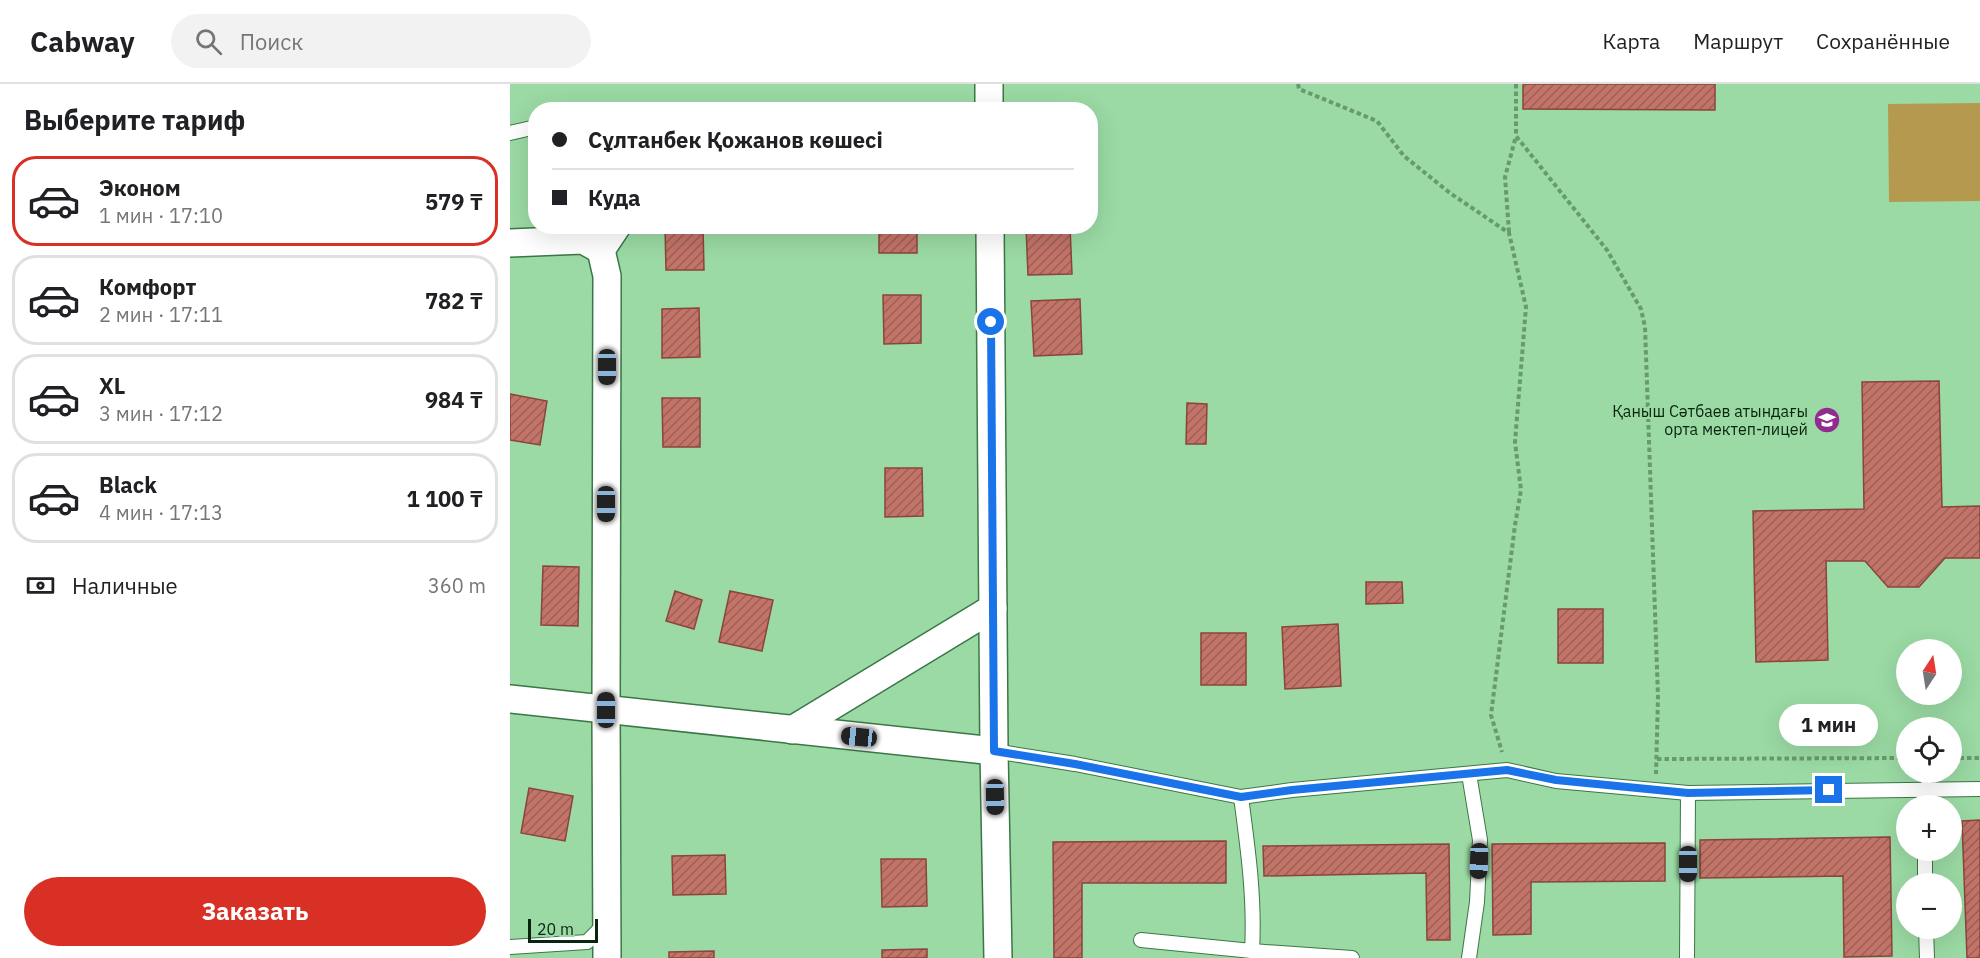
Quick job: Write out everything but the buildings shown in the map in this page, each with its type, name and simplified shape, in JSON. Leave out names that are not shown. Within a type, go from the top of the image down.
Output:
[{"type":"street","points":[[989,84],[989,102]]},
{"type":"street","points":[[607,958],[607,276],[601,250],[612,234]]},
{"type":"street","points":[[990,234],[998,958]]},
{"type":"street","points":[[510,243],[583,240],[601,250]]},
{"type":"street","points":[[792,730],[993,608]]},
{"type":"street","points":[[510,699],[994,751]]},
{"type":"lane","points":[[510,133],[528,129]]},
{"type":"lane","points":[[994,751],[1075,764],[1241,797],[1292,790],[1507,770],[1556,780],[1688,793],[1980,789]]},
{"type":"lane","points":[[1469,774],[1479,840],[1478,902],[1469,958]]},
{"type":"lane","points":[[1924,789],[1924,795]]},
{"type":"lane","points":[[1687,958],[1688,793]]},
{"type":"lane","points":[[1241,797],[1252,880],[1254,920],[1252,951]]},
{"type":"lane","points":[[510,947],[587,942],[607,922]]},
{"type":"lane","points":[[1926,939],[1926,958]]},
{"type":"lane","points":[[1141,940],[1352,958]]},
{"type":"path","points":[[1298,84],[1299,89],[1377,121],[1404,156],[1450,193],[1509,233]]},
{"type":"path","points":[[1507,770],[1491,715],[1521,490],[1515,442],[1526,307],[1509,233],[1505,177],[1516,136],[1515,84]]},
{"type":"path","points":[[1516,136],[1606,250],[1641,309],[1645,327],[1658,685],[1655,790]]},
{"type":"path","points":[[1657,759],[1896,758]]},
{"type":"path","points":[[1962,758],[1980,758]]},
{"type":"shaded area","points":[[1980,103],[1980,201],[1889,202],[1888,104]]},
{"type":"place","name":"Қаныш Сәтбаев атындағы орта мектеп-лицей","points":[[1827,420]]},
{"type":"route","points":[[991,322],[994,751],[1075,764],[1241,797],[1292,790],[1507,770],[1556,780],[1688,793],[1829,790]]}]
